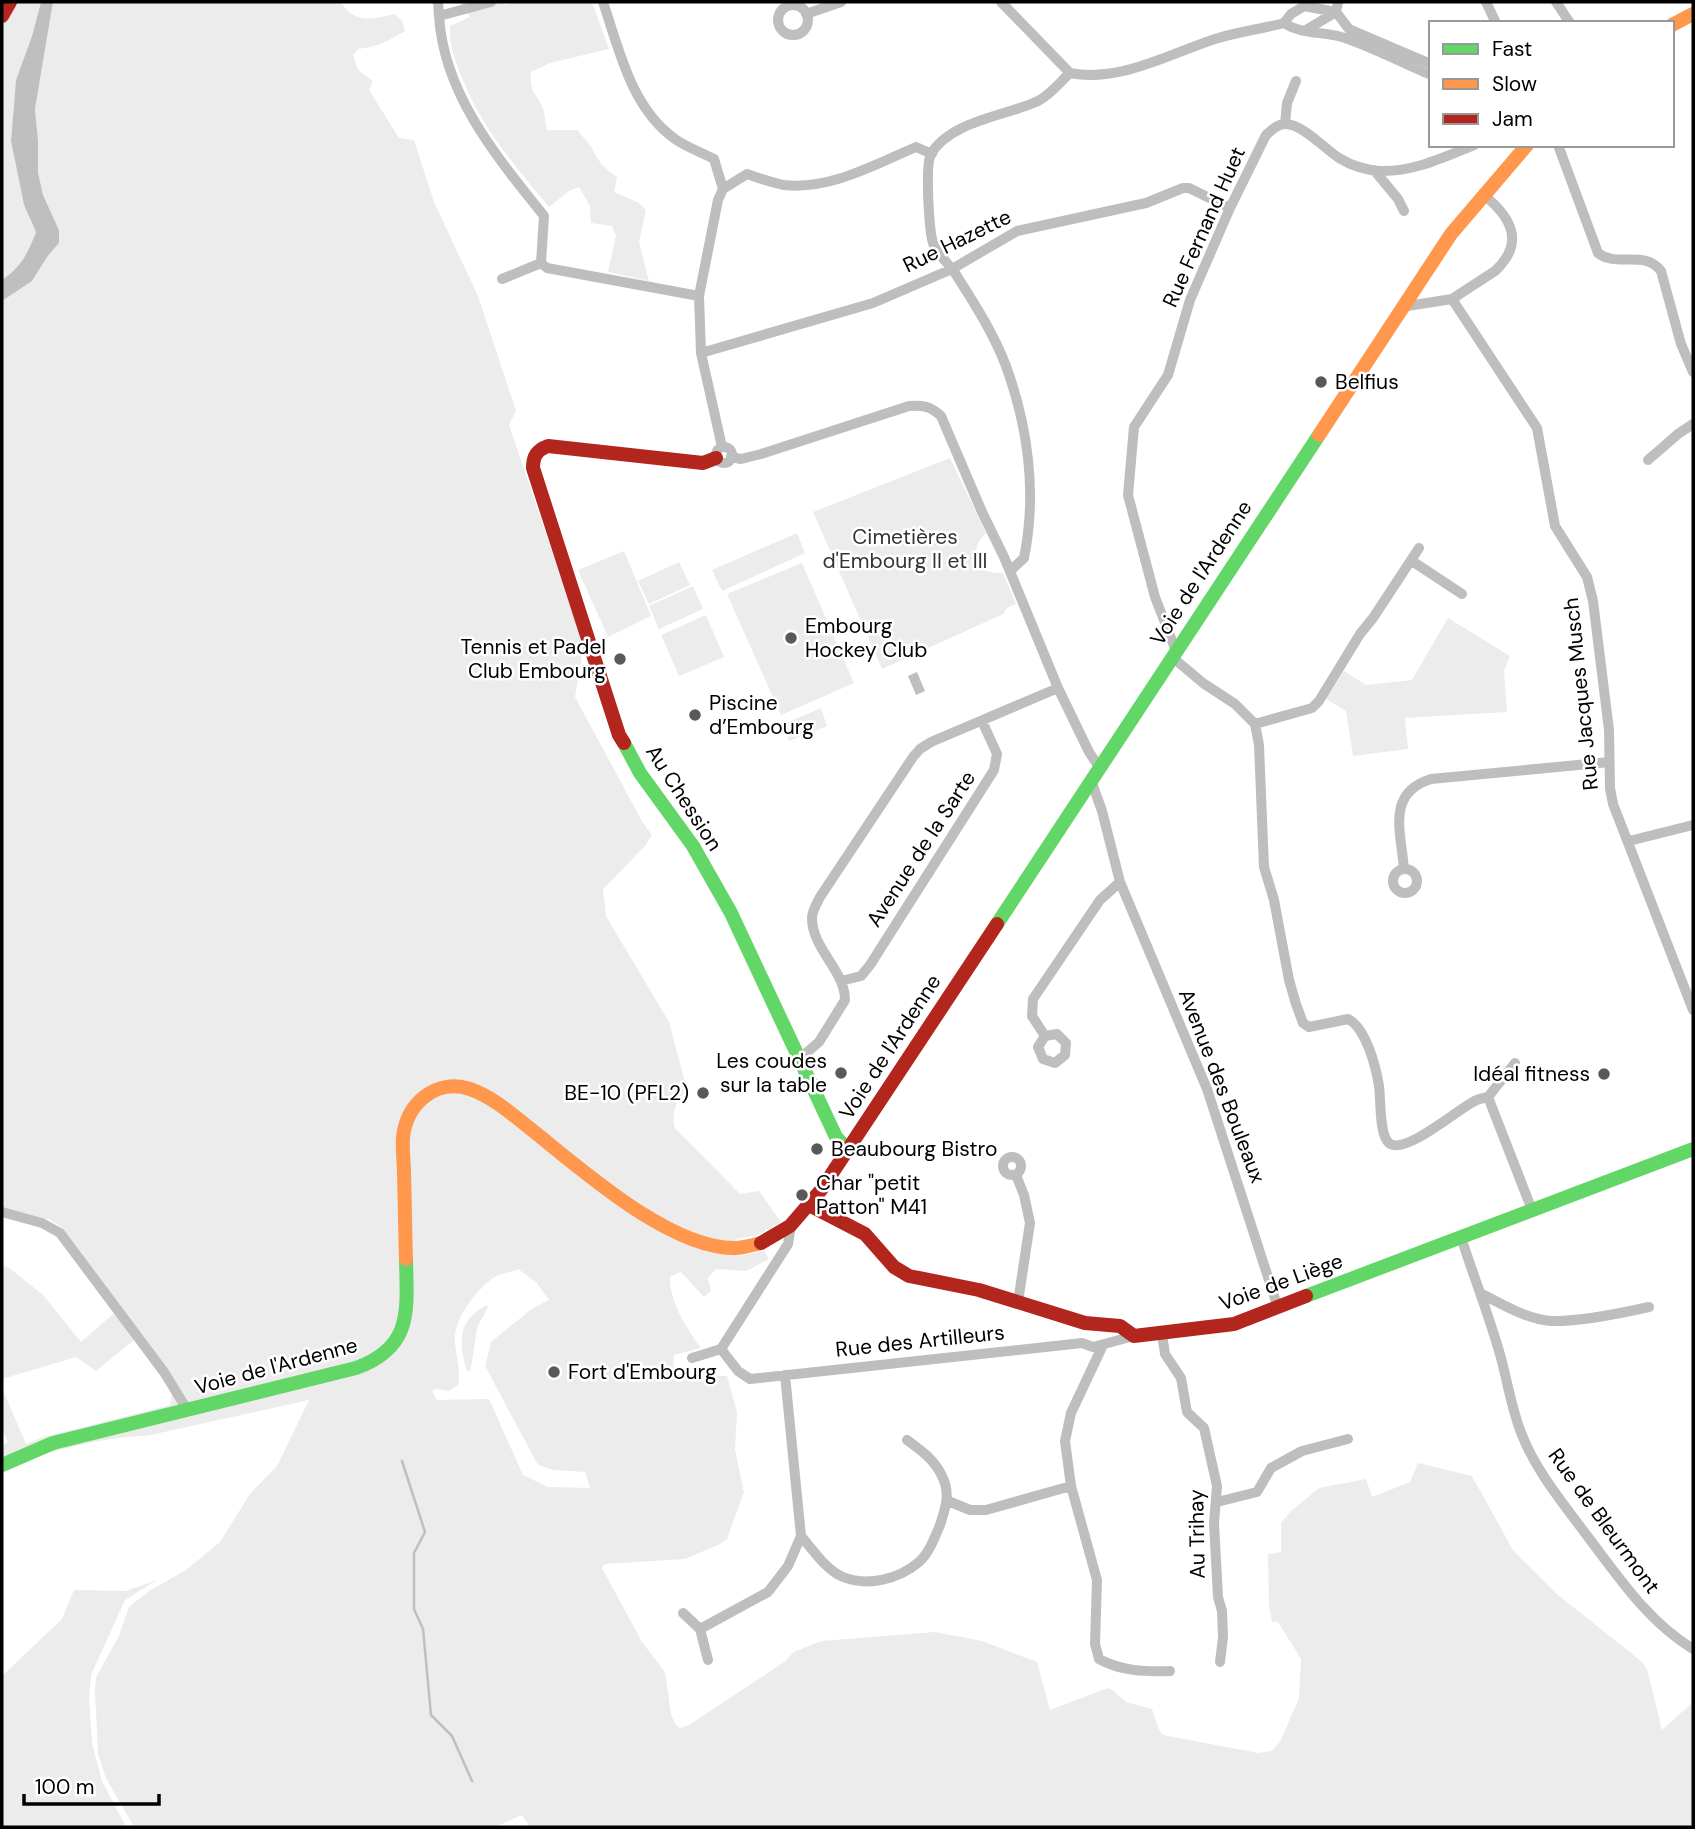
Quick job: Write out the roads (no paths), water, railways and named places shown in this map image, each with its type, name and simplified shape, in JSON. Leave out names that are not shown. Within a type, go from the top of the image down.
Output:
[{"type":"main road","points":[[2,16],[9,2]]},
{"type":"main road","points":[[1674,24],[1693,14]]},
{"type":"main road","name":"Voie de l'Ardenne","points":[[2,1465],[53,1443],[372,1363],[391,1350],[403,1329],[407,1311],[403,1137],[408,1117],[417,1103],[428,1093],[440,1088],[458,1087],[492,1101],[646,1215],[678,1235],[721,1248],[750,1247],[775,1237],[791,1225],[811,1206],[1401,307],[1451,234],[1525,147]]},
{"type":"main road","name":"Au Chession","points":[[723,454],[703,463],[548,446],[537,451],[533,458],[533,468],[620,735],[640,773],[693,846],[731,913],[836,1137],[848,1150]]},
{"type":"main road","name":"Voie de Liège","points":[[811,1206],[864,1234],[894,1267],[904,1273],[979,1290],[1085,1323],[1121,1326],[1134,1336],[1222,1327],[1693,1149]]},
{"type":"street","points":[[438,2],[441,40],[464,104],[475,125],[544,216],[541,263]]},
{"type":"street","points":[[439,16],[491,2]]},
{"type":"street","points":[[603,2],[624,63],[645,107],[675,139],[714,159],[723,189]]},
{"type":"street","points":[[806,14],[841,2]]},
{"type":"street","points":[[1001,2],[1070,73],[1091,77],[1111,75],[1218,38],[1284,23],[1291,14],[1307,4],[1337,7]]},
{"type":"street","points":[[1289,2],[1291,14]]},
{"type":"street","points":[[1486,2],[1495,21]]},
{"type":"street","points":[[1556,2],[1569,21]]},
{"type":"street","points":[[792,3],[801,7],[806,14],[808,21],[805,29],[799,33],[792,35],[779,26],[778,7],[792,3]]},
{"type":"street","points":[[1306,30],[1337,7]]},
{"type":"street","points":[[1337,7],[1349,29],[1429,63]]},
{"type":"street","points":[[1284,23],[1292,29],[1348,39],[1429,74]]},
{"type":"street","points":[[1010,571],[1024,558],[1030,515],[1030,469],[1022,419],[1006,365],[986,321],[933,244],[927,168],[932,154],[950,133],[1038,100],[1053,92],[1070,73]]},
{"type":"street","points":[[1296,81],[1287,103],[1286,124],[1297,126],[1340,159],[1356,167],[1374,170],[1420,167],[1469,147]]},
{"type":"street","name":"Rue Fernand Huet","points":[[1174,654],[1155,597],[1128,495],[1134,427],[1168,375],[1185,314],[1230,208],[1266,135],[1276,126],[1286,124]]},
{"type":"street","points":[[723,454],[701,353],[699,296],[718,200],[723,189],[747,174],[782,185],[811,185],[843,178],[916,147],[932,154]]},
{"type":"street","points":[[1559,147],[1598,253],[1607,259],[1633,258],[1648,261],[1661,271],[1681,344],[1693,372]]},
{"type":"street","points":[[1374,170],[1398,199],[1404,211]]},
{"type":"street","name":"Rue Hazette","points":[[701,353],[873,303],[952,269],[1017,231],[1146,203],[1183,188],[1189,188],[1230,208]]},
{"type":"street","points":[[1401,307],[1452,299],[1501,266],[1511,248],[1513,232],[1507,220],[1484,195]]},
{"type":"street","points":[[502,279],[541,263]]},
{"type":"street","points":[[541,263],[547,268],[699,296]]},
{"type":"street","name":"Rue Jacques Musch","points":[[1452,299],[1537,428],[1555,526],[1580,564],[1591,590],[1609,730],[1613,804],[1693,1010]]},
{"type":"street","name":"Avenue des Bouleaux","points":[[723,454],[741,459],[761,454],[909,406],[932,407],[941,415],[1058,688],[1089,752],[1120,882],[1207,1089],[1278,1308]]},
{"type":"street","points":[[1648,460],[1693,424]]},
{"type":"street","points":[[1255,724],[1312,708],[1320,701],[1360,634],[1419,548]]},
{"type":"street","points":[[1412,561],[1462,594]]},
{"type":"street","points":[[1174,654],[1203,683],[1235,704],[1255,724],[1259,745],[1264,867],[1274,900],[1296,1004],[1303,1023],[1309,1027],[1348,1019],[1361,1029],[1379,1084],[1383,1133],[1387,1142],[1392,1146],[1402,1146],[1475,1100],[1488,1097],[1515,1063]]},
{"type":"street","points":[[799,1059],[819,1042],[845,1000],[841,981],[815,936],[811,916],[820,897],[920,749],[1058,688]]},
{"type":"street","name":"Avenue de la Sarte","points":[[841,981],[861,975],[870,965],[994,770],[997,754],[982,721]]},
{"type":"street","points":[[1404,869],[1400,808],[1403,797],[1416,784],[1431,779],[1609,762]]},
{"type":"street","points":[[1629,841],[1693,825]]},
{"type":"street","points":[[1633,883],[1640,874]]},
{"type":"street","points":[[1045,1036],[1032,1016],[1033,999],[1100,900],[1120,882]]},
{"type":"street","points":[[1488,1097],[1532,1210]]},
{"type":"street","points":[[1016,1175],[1030,1223],[1018,1302]]},
{"type":"street","points":[[2,1212],[42,1223],[60,1233],[164,1373],[188,1410]]},
{"type":"street","points":[[692,1358],[721,1349],[788,1244],[791,1225]]},
{"type":"street","name":"Rue de Bleurmont","points":[[1461,1237],[1501,1358],[1517,1423],[1528,1449],[1565,1506],[1625,1586],[1650,1615],[1693,1649]]},
{"type":"street","points":[[1480,1293],[1518,1312],[1551,1321],[1619,1314],[1649,1307]]},
{"type":"street","name":"Au Trihay","points":[[1162,1334],[1165,1354],[1181,1378],[1187,1412],[1203,1428],[1217,1486],[1214,1538],[1218,1597],[1222,1611],[1220,1662]]},
{"type":"street","name":"Rue des Artilleurs","points":[[721,1349],[738,1371],[750,1379],[1082,1343],[1093,1347],[1134,1336]]},
{"type":"street","points":[[1103,1345],[1071,1413],[1065,1441],[1071,1486],[1097,1580],[1095,1644],[1100,1658],[1114,1667],[1150,1672],[1170,1671]]},
{"type":"street","points":[[700,1629],[768,1592],[788,1566],[801,1536],[785,1375]]},
{"type":"street","points":[[1217,1502],[1257,1492],[1271,1468],[1301,1451],[1348,1439]]},
{"type":"street","points":[[801,1536],[822,1560],[843,1577],[870,1582],[898,1576],[921,1561],[934,1539],[948,1501],[942,1476],[931,1458],[907,1440]]},
{"type":"street","points":[[948,1501],[971,1510],[986,1510],[1071,1486]]},
{"type":"street","points":[[683,1613],[700,1629],[708,1660]]},
{"type":"waterway","points":[[402,1461],[425,1532],[414,1553],[414,1609],[423,1629],[431,1715],[452,1736],[472,1781]]},
{"type":"place","name":"Belfius","points":[[1321,382]]},
{"type":"place","name":"Embourg Hockey Club","points":[[791,638]]},
{"type":"place","name":"Tennis et Padel Club Embourg","points":[[620,659]]},
{"type":"place","name":"Piscine d’Embourg","points":[[695,715]]},
{"type":"place","name":"Les coudes sur la table","points":[[841,1073]]},
{"type":"place","name":"Idéal fitness","points":[[1604,1074]]},
{"type":"place","name":"BE-10 (PFL2)","points":[[703,1093]]},
{"type":"place","name":"Beaubourg Bistro","points":[[817,1149]]},
{"type":"place","name":"Char \"petit Patton\" M41","points":[[802,1195]]},
{"type":"place","name":"Fort d'Embourg","points":[[554,1372]]},
{"type":"park label","name":"Cimetières d'Embourg II et III","points":[[905,549]]}]
